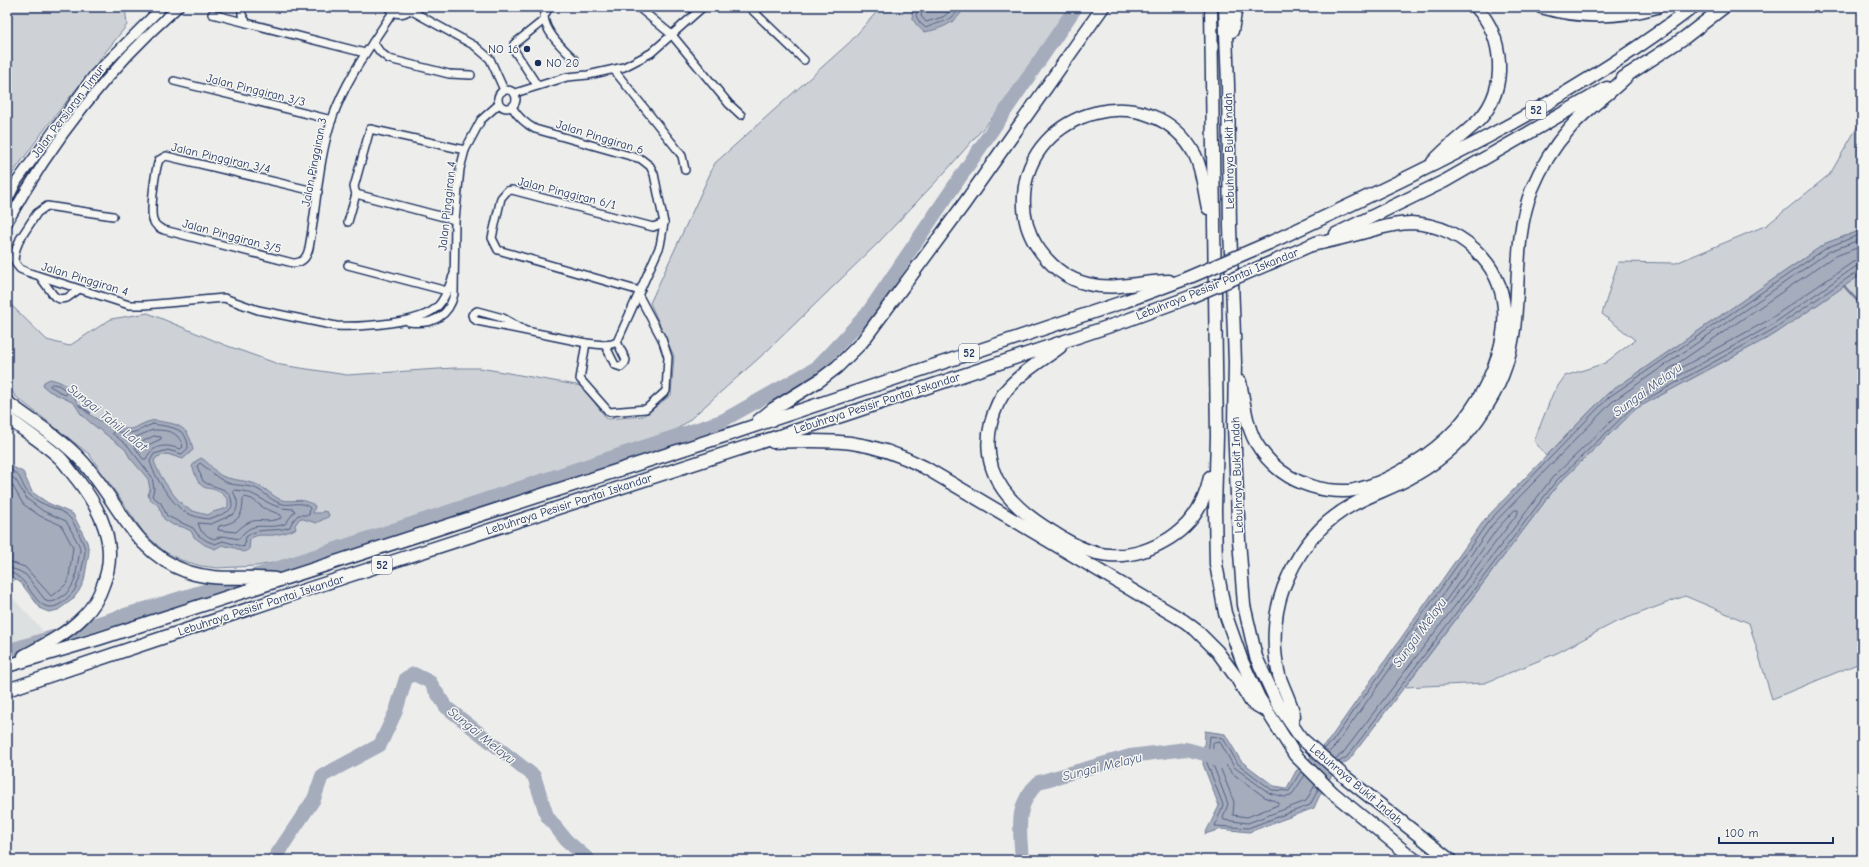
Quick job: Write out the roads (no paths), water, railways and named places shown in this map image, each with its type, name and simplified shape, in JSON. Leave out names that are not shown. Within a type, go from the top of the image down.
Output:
[{"type":"highway","points":[[753,426],[773,409],[808,388],[838,367],[862,342],[891,306],[1103,7]]},
{"type":"highway","name":"Lebuhraya Bukit Indah","points":[[1211,7],[1217,436],[1214,509],[1216,564],[1225,613],[1242,661],[1259,698],[1295,754],[1333,793],[1415,860]]},
{"type":"highway","name":"Lebuhraya Bukit Indah","points":[[1225,7],[1235,362],[1234,426],[1244,605],[1256,656],[1277,703],[1301,738],[1345,778],[1450,860]]},
{"type":"highway","points":[[1227,66],[1236,7]]},
{"type":"highway","points":[[1428,167],[1440,154],[1481,117],[1492,99],[1496,88],[1499,54],[1491,30],[1476,7]]},
{"type":"highway","points":[[1541,7],[1580,15],[1603,16],[1626,14],[1658,7]]},
{"type":"highway","name":"Lebuhraya Pesisir Pantai Iskandar","points":[[7,666],[98,639],[753,426],[1126,301],[1182,280],[1269,243],[1501,131],[1627,54],[1693,7]]},
{"type":"highway","name":"Lebuhraya Pesisir Pantai Iskandar","points":[[7,690],[1069,340],[1190,298],[1312,245],[1445,181],[1628,74],[1684,38],[1724,7]]},
{"type":"highway","points":[[1291,723],[1294,714],[1279,674],[1276,661],[1275,634],[1280,600],[1287,579],[1295,563],[1312,537],[1331,519],[1354,504],[1398,484],[1442,458],[1466,434],[1485,409],[1504,370],[1513,336],[1520,235],[1532,188],[1545,163],[1570,128],[1628,74]]},
{"type":"highway","points":[[1182,280],[1102,287],[1077,281],[1066,276],[1049,262],[1030,234],[1025,212],[1024,190],[1026,179],[1040,148],[1063,126],[1094,113],[1108,110],[1130,110],[1153,117],[1176,131],[1191,148],[1196,157],[1214,232]]},
{"type":"highway","points":[[1235,362],[1251,432],[1263,454],[1272,464],[1288,476],[1307,485],[1322,489],[1353,491],[1391,476],[1422,457],[1446,439],[1474,405],[1488,380],[1497,358],[1503,333],[1504,320],[1503,297],[1500,286],[1494,272],[1478,252],[1459,237],[1448,232],[1435,227],[1412,223],[1392,225],[1312,245]]},
{"type":"highway","points":[[1069,340],[1030,368],[1007,388],[994,413],[991,425],[989,449],[994,474],[1010,500],[1030,518],[1078,546],[1109,555],[1137,553],[1162,544],[1187,525],[1197,513],[1204,501],[1208,488],[1217,436]]},
{"type":"highway","points":[[7,666],[57,637],[85,616],[99,596],[110,561],[105,527],[92,499],[60,458],[24,430],[10,409]]},
{"type":"highway","points":[[10,409],[73,452],[92,473],[139,540],[161,558],[186,571],[210,577],[229,579],[260,577],[280,579]]},
{"type":"highway","points":[[758,442],[819,440],[852,442],[883,449],[924,467],[1184,621],[1207,640],[1217,651],[1236,677],[1251,702],[1266,710]]},
{"type":"street","name":"Jalan Persiaran Timur","points":[[7,201],[18,181],[94,75],[162,7]]},
{"type":"street","name":"Jalan Persiaran Timur","points":[[7,223],[27,186],[103,82],[155,27],[178,7]]},
{"type":"street","points":[[242,7],[242,15],[247,23]]},
{"type":"street","points":[[549,7],[545,13],[544,20],[551,33],[575,60]]},
{"type":"street","points":[[638,7],[672,35],[728,104],[741,114]]},
{"type":"street","points":[[515,93],[567,77],[614,70],[624,67],[651,53],[703,7]]},
{"type":"street","points":[[748,7],[804,60]]},
{"type":"street","points":[[390,10],[400,14],[411,8],[475,46],[490,59],[504,90]]},
{"type":"street","name":"Jalan Pinggiran 3","points":[[305,259],[313,231],[318,192],[332,120],[345,87],[373,42],[390,10]]},
{"type":"street","points":[[212,14],[365,53]]},
{"type":"street","points":[[537,85],[514,50],[514,44],[544,20]]},
{"type":"street","points":[[373,42],[380,52],[389,59],[449,74],[471,75]]},
{"type":"street","points":[[614,70],[677,149],[682,156],[686,170]]},
{"type":"street","name":"Jalan Pinggiran 3/3","points":[[174,82],[332,120]]},
{"type":"street","points":[[504,90],[510,90],[515,93],[517,100],[512,107],[507,108],[499,104],[498,96],[504,90]]},
{"type":"street","name":"Jalan Pinggiran 4","points":[[114,216],[47,206],[41,209],[20,240],[14,259],[16,264],[20,268],[41,278],[78,290],[137,305],[224,298],[258,310],[336,326],[403,321],[426,322],[445,314],[452,304],[455,220],[460,169],[465,150],[482,120],[499,104]]},
{"type":"street","name":"Jalan Pinggiran 6","points":[[512,107],[517,115],[526,124],[535,129],[641,159],[647,162],[654,174],[664,223],[660,246],[619,341]]},
{"type":"street","points":[[348,222],[356,194],[354,187],[370,129],[465,150]]},
{"type":"street","name":"Jalan Pinggiran 3/4","points":[[154,223],[152,214],[155,173],[159,160],[166,156],[318,192]]},
{"type":"street","name":"Jalan Pinggiran 6/1","points":[[639,293],[498,250],[492,238],[501,198],[507,191],[517,190],[653,227],[664,223]]},
{"type":"street","points":[[356,194],[455,220]]},
{"type":"street","name":"Jalan Pinggiran 3/5","points":[[154,223],[160,229],[293,264],[305,259]]},
{"type":"street","points":[[348,265],[447,291]]},
{"type":"street","name":"Jalan Pinggiran 4","points":[[403,321],[420,317],[432,312],[439,306],[453,276]]},
{"type":"street","points":[[41,278],[54,296],[60,299],[67,298],[78,290]]},
{"type":"street","points":[[586,343],[580,379],[609,412],[646,408],[666,391],[668,357],[662,339],[639,293]]},
{"type":"street","points":[[524,330],[503,318],[477,310],[472,315],[473,318],[477,320],[524,330],[586,343],[612,345],[619,341],[626,360],[621,367],[615,364],[605,345]]},
{"type":"street","points":[[7,399],[10,409]]},
{"type":"street","points":[[7,426],[24,430]]},
{"type":"water","points":[[917,7],[964,7],[958,17],[953,21],[942,27],[924,32],[913,18],[912,12]]},
{"type":"water","points":[[1862,230],[1862,274],[1775,334],[1637,408],[1559,483],[1349,760],[1333,775],[1324,788],[1314,808],[1249,832],[1221,829],[1205,834],[1219,806],[1203,764],[1205,731],[1225,734],[1241,761],[1274,786],[1287,788],[1296,771],[1329,740],[1485,519],[1607,394],[1826,243]]},
{"type":"water","points":[[50,379],[66,386],[84,410],[98,420],[109,425],[130,429],[146,422],[155,421],[175,424],[184,429],[190,437],[193,450],[183,459],[167,454],[157,457],[154,461],[159,473],[168,487],[183,505],[189,509],[208,515],[228,507],[228,500],[223,495],[217,490],[205,488],[197,480],[192,466],[201,458],[222,476],[258,485],[282,500],[306,501],[315,506],[313,513],[321,513],[323,511],[327,512],[329,514],[328,517],[316,523],[300,518],[295,525],[296,529],[277,535],[256,536],[250,539],[249,550],[243,552],[235,548],[222,545],[215,549],[205,545],[194,537],[191,531],[183,527],[173,525],[164,519],[158,505],[151,501],[148,495],[150,489],[148,479],[130,458],[125,449],[92,424],[81,414],[74,403],[49,391],[43,386],[44,382]]},
{"type":"water","points":[[7,464],[23,472],[32,492],[48,503],[73,514],[87,542],[89,552],[84,581],[72,600],[58,610],[49,612],[41,609],[20,582],[7,575]]},
{"type":"waterway","points":[[7,651],[273,570],[722,421],[816,368],[867,314],[1076,7]]},
{"type":"waterway","points":[[1844,286],[1862,306]]},
{"type":"waterway","name":"Sungai Tahil Lalat","points":[[79,405],[90,413]]},
{"type":"waterway","name":"Sungai Melayu","points":[[273,860],[314,799],[322,776],[380,745],[396,711],[406,678],[414,674],[430,682],[446,707],[534,776],[547,816],[566,840],[589,860]]},
{"type":"waterway","name":"Sungai Melayu","points":[[1022,860],[1020,818],[1026,800],[1031,791],[1039,782],[1130,756],[1186,749],[1212,756],[1220,762]]},
{"type":"place","name":"NO 16","points":[[527,49]]},
{"type":"place","name":"NO 20","points":[[538,63]]}]
